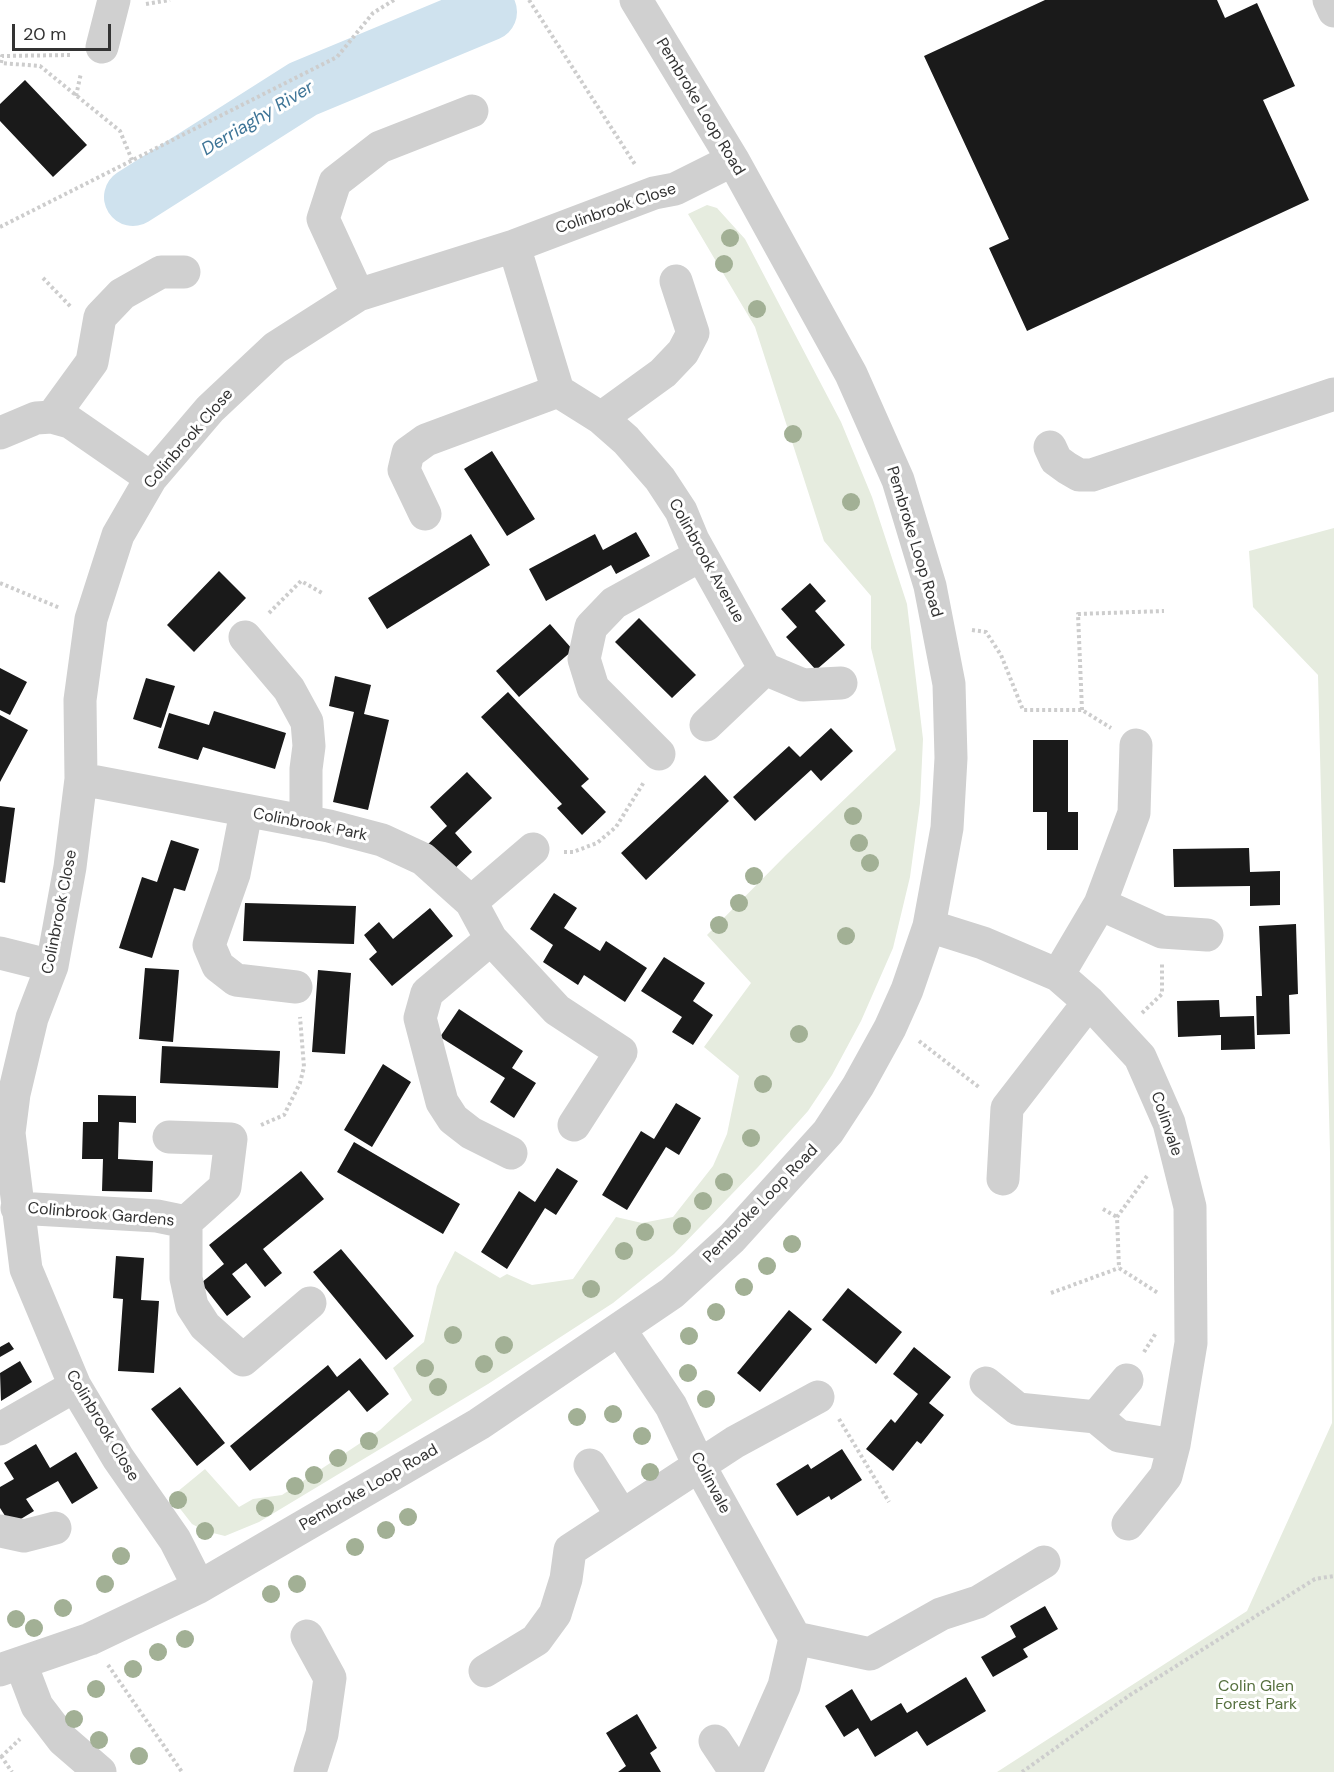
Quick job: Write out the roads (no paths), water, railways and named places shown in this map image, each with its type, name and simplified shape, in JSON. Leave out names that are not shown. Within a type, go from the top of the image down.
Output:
[{"type":"street","points":[[102,47],[114,0]]},
{"type":"street","name":"Pembroke Loop Road","points":[[10,1667],[90,1639],[199,1587],[479,1424],[672,1293],[791,1176],[828,1132],[858,1086],[890,1028],[929,926],[947,828],[951,758],[949,684],[930,586],[898,480],[846,364],[733,160],[636,0]]},
{"type":"street","points":[[1329,0],[1334,11]]},
{"type":"street","points":[[358,296],[323,219],[335,182],[380,147],[472,111]]},
{"type":"street","name":"Colinbrook Close","points":[[199,1587],[175,1540],[118,1458],[75,1386],[26,1269],[9,1133],[14,1094],[32,1018],[52,966],[81,779],[80,700],[91,619],[118,535],[151,478],[210,409],[275,348],[358,296],[514,246],[654,193],[675,189],[733,160]]},
{"type":"street","points":[[425,513],[404,470],[408,453],[426,440],[558,391],[514,246]]},
{"type":"street","points":[[52,417],[92,362],[100,317],[122,294],[161,272],[184,272]]},
{"type":"street","points":[[601,418],[663,374],[683,352],[693,333],[676,281]]},
{"type":"street","name":"Colinbrook Avenue","points":[[558,391],[601,418],[626,440],[660,479],[681,511],[701,555],[765,669]]},
{"type":"street","points":[[1050,447],[1056,460],[1066,468],[1079,475],[1092,475],[1334,394]]},
{"type":"street","points":[[0,433],[36,418],[52,417],[70,422],[151,478]]},
{"type":"street","points":[[659,754],[593,688],[584,659],[591,627],[614,603],[701,555]]},
{"type":"street","points":[[245,637],[289,689],[307,722],[309,746],[306,769],[306,822]]},
{"type":"street","points":[[706,725],[765,669],[803,685],[841,683]]},
{"type":"street","points":[[1058,975],[1100,904],[1134,813],[1136,745]]},
{"type":"street","name":"Colinbrook Park","points":[[81,779],[125,785],[246,812],[306,822],[382,840],[423,859],[471,902],[492,939],[557,1011],[621,1052],[574,1125]]},
{"type":"street","points":[[246,812],[234,874],[209,945],[218,966],[236,980],[296,987]]},
{"type":"street","points":[[471,902],[533,849]]},
{"type":"street","points":[[1100,904],[1162,932],[1207,935]]},
{"type":"street","name":"Colinvale","points":[[929,926],[983,943],[1058,975],[1089,1002],[1140,1057],[1169,1123],[1190,1207],[1191,1342],[1174,1444],[1166,1476],[1128,1524]]},
{"type":"street","points":[[492,939],[427,993],[422,1003],[420,1018],[424,1044],[442,1102],[453,1119],[471,1133],[511,1153]]},
{"type":"street","points":[[0,953],[52,966]]},
{"type":"street","points":[[1003,1179],[1007,1108],[1089,1002]]},
{"type":"street","points":[[169,1137],[231,1139],[225,1187],[186,1222],[186,1278],[192,1306],[205,1326],[243,1360],[310,1303]]},
{"type":"street","name":"Colinbrook Gardens","points":[[17,1208],[157,1216],[186,1222]]},
{"type":"street","name":"Colinvale","points":[[620,1330],[671,1406],[699,1465],[795,1638]]},
{"type":"street","points":[[1096,1417],[1127,1380]]},
{"type":"street","points":[[986,1383],[1018,1409],[1096,1417],[1119,1436],[1174,1444]]},
{"type":"street","points":[[0,1429],[75,1386]]},
{"type":"street","points":[[485,1671],[537,1640],[555,1614],[566,1579],[570,1550],[735,1442],[818,1397]]},
{"type":"street","points":[[590,1465],[622,1516]]},
{"type":"street","points":[[0,1531],[24,1536],[55,1528]]},
{"type":"street","points":[[715,1741],[729,1762],[747,1770],[783,1686],[795,1638],[870,1653],[941,1614],[978,1602],[1044,1562]]},
{"type":"street","points":[[308,1636],[330,1678],[322,1734],[309,1772]]},
{"type":"street","points":[[10,1667],[63,1740],[100,1772]]},
{"type":"waterway","name":"Derriaghy River","points":[[133,197],[303,89],[488,12]]},
{"type":"park label","name":"Colin Glen Forest Park","points":[[1256,1696]]}]
